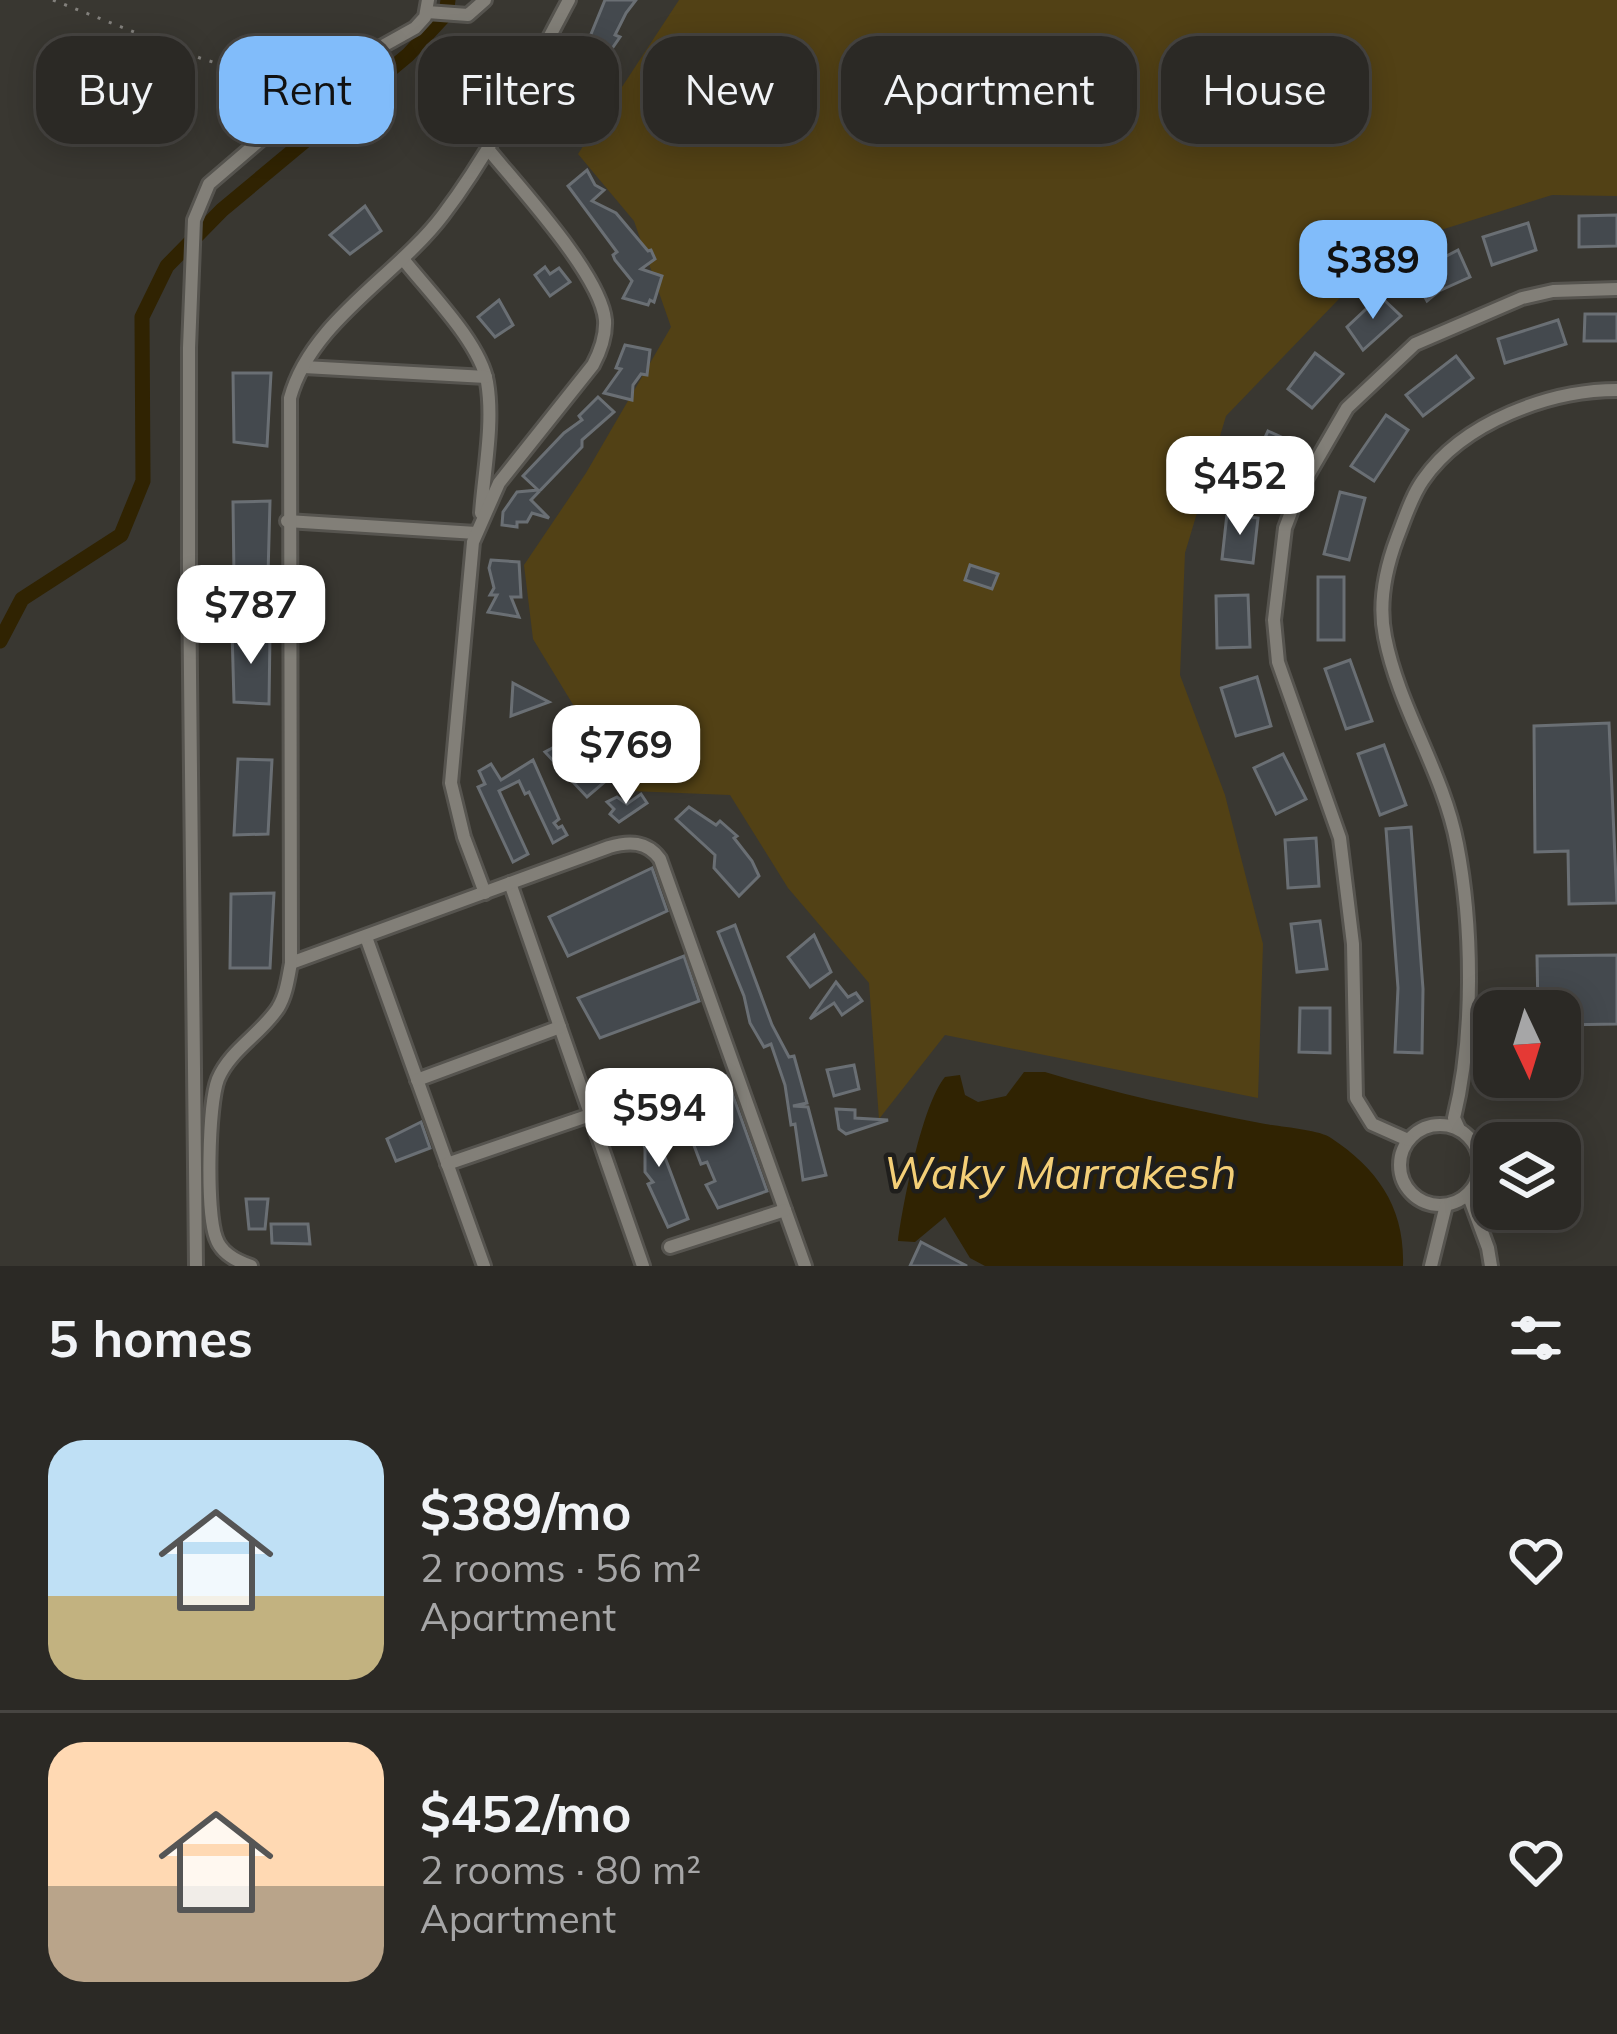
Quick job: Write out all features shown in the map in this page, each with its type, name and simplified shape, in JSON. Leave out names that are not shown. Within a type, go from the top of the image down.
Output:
[{"type":"street","points":[[394,40],[407,34],[428,8],[467,15],[485,0]]},
{"type":"street","points":[[251,1266],[232,1257],[217,1241],[212,1219],[211,1118],[218,1078],[277,1010],[291,964],[290,398],[304,367],[336,324],[441,218],[488,149],[569,0]]},
{"type":"street","points":[[196,1266],[189,575],[194,220],[209,184],[258,144]]},
{"type":"street","points":[[478,527],[513,464],[593,365],[602,349],[605,327],[595,288],[488,149]]},
{"type":"street","points":[[403,259],[474,352],[486,377],[478,527],[465,601],[451,783],[485,893]]},
{"type":"street","points":[[1408,1140],[1372,1124],[1356,1098],[1353,944],[1340,838],[1278,662],[1274,620],[1285,528],[1299,490],[1347,408],[1415,344],[1522,298],[1553,291],[1617,289]]},
{"type":"street","points":[[304,367],[486,377]]},
{"type":"street","points":[[1459,1130],[1426,1127],[1408,1140],[1399,1166],[1408,1191],[1432,1204],[1445,1204],[1468,1193],[1475,1184],[1480,1159],[1454,1118],[1467,1015],[1464,890],[1444,789],[1385,636],[1385,579],[1410,504],[1424,478],[1453,450],[1516,412],[1558,395],[1617,390]]},
{"type":"street","points":[[287,521],[478,527]]},
{"type":"street","points":[[291,964],[619,844],[644,845],[655,852],[703,973],[805,1266]]},
{"type":"street","points":[[509,884],[643,1266]]},
{"type":"street","points":[[366,937],[484,1266]]},
{"type":"street","points":[[417,1080],[560,1028]]},
{"type":"street","points":[[447,1164],[590,1115]]},
{"type":"street","points":[[1468,1193],[1489,1248],[1490,1266]]},
{"type":"street","points":[[1431,1266],[1445,1204]]},
{"type":"street","points":[[670,1247],[785,1210]]},
{"type":"path","points":[[53,0],[219,64]]},
{"type":"shaded area","points":[[679,0],[1617,0],[1617,196],[1552,195],[1390,246],[1226,416],[1185,553],[1180,675],[1225,795],[1263,944],[1258,1098],[945,1035],[879,1119],[869,983],[788,888],[730,795],[631,791],[533,639],[524,565],[586,473],[671,327],[634,221],[578,154],[585,144],[619,144],[619,91],[643,55],[643,144],[817,144],[817,36],[655,36]]},
{"type":"water","name":"Waky Marrakesh","points":[[1024,1072],[1045,1072],[1331,1138],[1362,1163],[1385,1192],[1399,1226],[1403,1266],[985,1266],[970,1258],[945,1217],[915,1242],[898,1241],[921,1131],[945,1077],[960,1075],[965,1095],[978,1102],[1006,1096]]},
{"type":"building","points":[[605,0],[636,0],[618,36],[590,36]]},
{"type":"building","points":[[587,170],[595,185],[604,190],[592,201],[616,213],[651,250],[655,259],[641,269],[662,276],[654,302],[648,305],[623,298],[632,281],[615,260],[617,252],[568,186]]},
{"type":"building","points":[[365,206],[381,231],[350,254],[330,235]]},
{"type":"building","points":[[1617,215],[1617,246],[1579,247],[1579,216]]},
{"type":"building","points":[[1528,223],[1536,250],[1492,265],[1483,237]]},
{"type":"building","points":[[1458,250],[1470,277],[1427,301],[1412,274]]},
{"type":"building","points":[[545,267],[550,274],[559,268],[570,282],[550,296],[535,275]]},
{"type":"building","points":[[1380,296],[1401,316],[1363,350],[1347,327]]},
{"type":"building","points":[[499,300],[513,325],[495,337],[478,317]]},
{"type":"building","points":[[1585,314],[1617,314],[1617,341],[1584,341]]},
{"type":"building","points":[[1558,320],[1566,344],[1505,363],[1498,339]]},
{"type":"building","points":[[625,345],[650,350],[647,375],[641,374],[633,385],[632,400],[604,393],[621,369],[616,368]]},
{"type":"building","points":[[1315,353],[1343,374],[1312,408],[1288,389]]},
{"type":"building","points":[[1456,356],[1473,378],[1423,416],[1406,395]]},
{"type":"building","points":[[233,373],[271,373],[267,446],[234,442]]},
{"type":"building","points":[[598,397],[614,412],[582,440],[582,447],[531,500],[549,518],[532,513],[527,522],[517,522],[517,527],[502,525],[503,512],[517,492],[538,490],[523,476],[582,420],[579,416]]},
{"type":"building","points":[[1386,415],[1408,430],[1374,481],[1351,466]]},
{"type":"building","points":[[1268,431],[1299,445],[1282,469],[1287,472],[1281,485],[1249,472]]},
{"type":"building","points":[[1340,492],[1365,498],[1349,560],[1324,554]]},
{"type":"building","points":[[270,501],[268,575],[234,577],[233,502]]},
{"type":"building","points":[[1227,514],[1258,518],[1253,563],[1222,559]]},
{"type":"building","points":[[491,560],[519,562],[521,597],[511,597],[519,617],[488,612],[497,595],[490,595],[494,588]]},
{"type":"building","points":[[970,565],[998,574],[992,589],[965,580]]},
{"type":"building","points":[[1318,577],[1344,577],[1344,640],[1318,640]]},
{"type":"building","points":[[1248,595],[1250,647],[1217,648],[1216,596]]},
{"type":"building","points":[[232,630],[270,633],[269,704],[234,702]]},
{"type":"building","points":[[1350,660],[1372,721],[1346,729],[1325,669]]},
{"type":"building","points":[[1257,677],[1271,726],[1236,736],[1221,688]]},
{"type":"building","points":[[513,683],[549,702],[511,716]]},
{"type":"building","points":[[1609,723],[1617,903],[1569,904],[1568,851],[1535,852],[1534,726]]},
{"type":"building","points":[[575,736],[614,774],[587,797],[545,752]]},
{"type":"building","points":[[1384,745],[1406,805],[1380,815],[1358,754]]},
{"type":"building","points":[[1283,754],[1306,799],[1276,814],[1254,768]]},
{"type":"building","points":[[238,759],[272,760],[268,834],[234,835]]},
{"type":"building","points":[[533,760],[559,819],[554,823],[567,835],[553,843],[519,781],[499,791],[528,854],[513,862],[478,787],[485,784],[479,771],[491,764],[501,780]]},
{"type":"building","points":[[641,794],[647,803],[619,822],[610,814],[614,809],[607,802],[617,797],[627,804]]},
{"type":"building","points":[[689,807],[716,825],[720,821],[737,836],[734,838],[752,861],[759,876],[739,896],[714,868],[715,855],[676,819]]},
{"type":"building","points":[[1411,827],[1423,989],[1422,1053],[1395,1052],[1398,988],[1386,829]]},
{"type":"building","points":[[1316,838],[1319,886],[1288,888],[1285,840]]},
{"type":"building","points":[[652,868],[667,911],[568,956],[549,917]]},
{"type":"building","points":[[274,893],[270,968],[230,968],[231,894]]},
{"type":"building","points":[[1320,921],[1327,969],[1297,972],[1291,924]]},
{"type":"building","points":[[735,925],[772,1025],[789,1057],[794,1056],[807,1103],[793,1106],[808,1107],[826,1175],[803,1180],[795,1124],[791,1125],[785,1085],[771,1044],[764,1047],[750,1023],[718,932]]},
{"type":"building","points":[[814,935],[831,972],[810,987],[788,957]]},
{"type":"building","points":[[1617,955],[1617,1024],[1581,1025],[1581,990],[1538,990],[1537,956]]},
{"type":"building","points":[[684,956],[699,1001],[600,1038],[578,998]]},
{"type":"building","points":[[836,982],[848,997],[856,993],[862,1001],[842,1015],[834,1003],[810,1019]]},
{"type":"building","points":[[1300,1008],[1330,1008],[1330,1053],[1299,1052]]},
{"type":"building","points":[[854,1065],[859,1089],[834,1096],[827,1070]]},
{"type":"building","points":[[726,1076],[767,1191],[718,1208],[706,1185],[715,1181],[707,1162],[701,1164],[675,1095]]},
{"type":"building","points":[[645,1104],[688,1219],[668,1227],[648,1184],[653,1182],[645,1172],[645,1148],[629,1110]]},
{"type":"building","points":[[836,1109],[855,1110],[855,1118],[888,1120],[846,1134],[839,1129]]},
{"type":"building","points":[[421,1122],[430,1148],[396,1161],[387,1139]]},
{"type":"building","points":[[246,1199],[268,1199],[265,1229],[249,1229]]},
{"type":"building","points":[[271,1224],[308,1224],[310,1244],[272,1243]]},
{"type":"building","points":[[921,1242],[967,1266],[910,1266]]},
{"type":"waterway","points":[[0,641],[22,599],[121,535],[143,481],[142,317],[167,266],[222,210],[408,55],[446,14],[448,0]]}]
